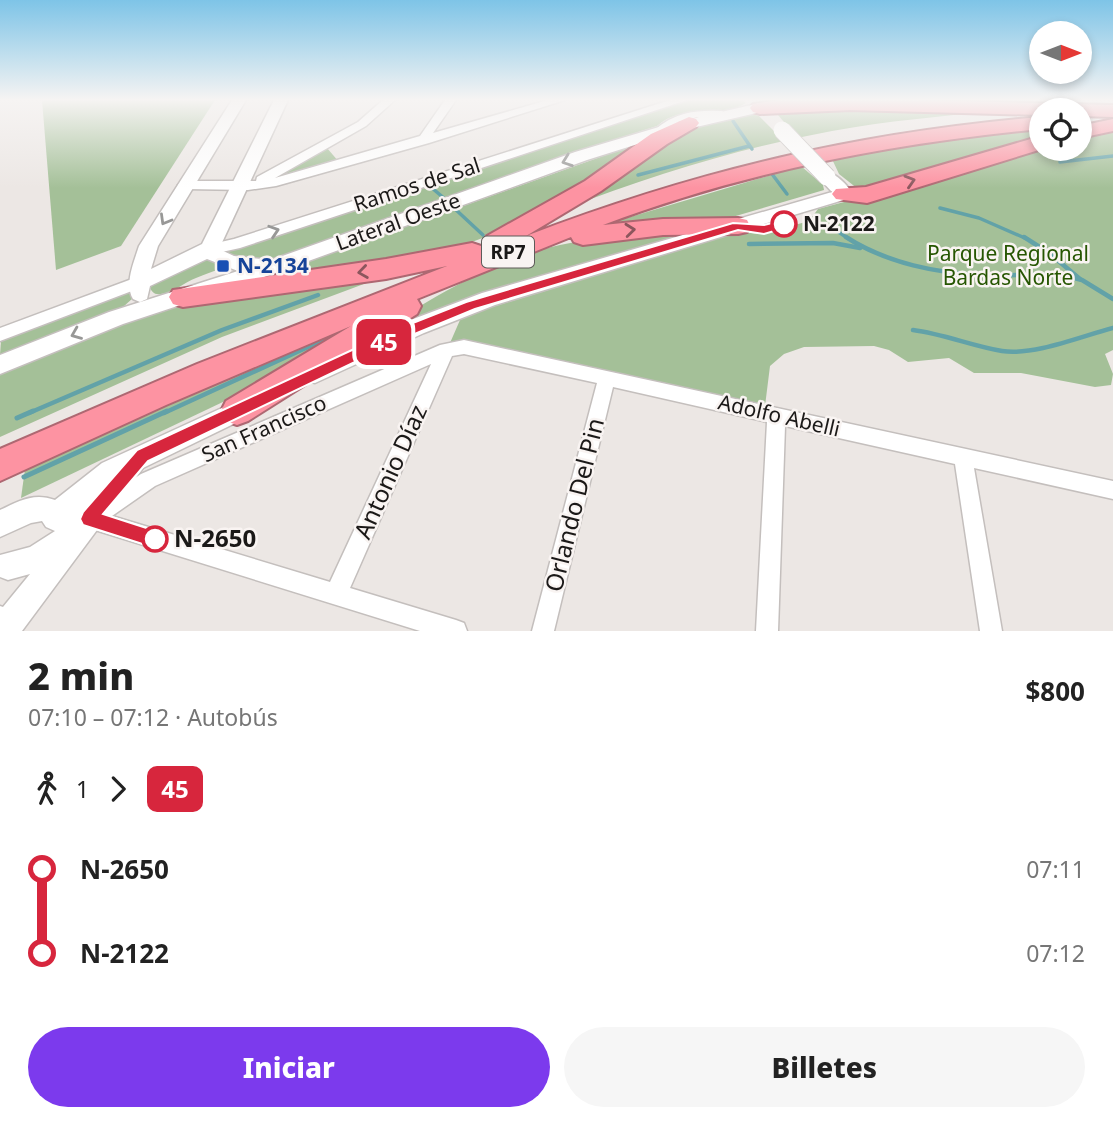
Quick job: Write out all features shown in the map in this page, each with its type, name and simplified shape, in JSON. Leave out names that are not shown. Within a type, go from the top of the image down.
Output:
[{"type":"highway","points":[[237,411],[476,256],[583,192],[663,136],[677,129]]},
{"type":"highway","name":"RP7","points":[[0,466],[198,376],[476,256],[614,200],[785,151],[902,129]]},
{"type":"highway","name":"RP7","points":[[0,449],[216,353],[476,256],[515,250],[630,207],[763,166],[884,141],[985,129]]},
{"type":"highway","points":[[844,194],[867,195],[1029,146]]},
{"type":"highway","points":[[515,250],[570,238],[621,231],[683,225],[738,226]]},
{"type":"highway","points":[[183,297],[476,256]]},
{"type":"main road","points":[[140,310],[140,282],[147,251],[221,129]]},
{"type":"main road","points":[[140,282],[208,250],[266,129]]},
{"type":"main road","name":"Lateral Oeste","points":[[0,365],[140,310],[284,263],[581,156],[668,129]]},
{"type":"main road","points":[[10,619],[41,516],[142,456],[452,312],[738,226],[767,229],[801,218],[811,204],[844,194],[781,129]]},
{"type":"main road","points":[[208,250],[218,259],[235,264],[284,263]]},
{"type":"main road","points":[[10,619],[51,551],[41,516]]},
{"type":"main road","points":[[4,568],[38,548],[49,535],[41,516]]},
{"type":"main road","points":[[4,568],[36,559],[51,551]]},
{"type":"street","points":[[259,185],[267,177],[352,129]]},
{"type":"street","points":[[425,140],[429,129]]},
{"type":"street","points":[[185,186],[259,185],[460,129]]},
{"type":"street","name":"Ramos de Sal","points":[[208,250],[235,244],[586,129]]},
{"type":"street","points":[[0,335],[140,282]]},
{"type":"street","name":"Adolfo Abelli","points":[[446,350],[470,348],[1113,490]]},
{"type":"street","name":"San Francisco","points":[[41,516],[140,484],[446,350]]},
{"type":"street","name":"Antonio Díaz","points":[[335,594],[446,350]]},
{"type":"street","name":"Orlando Del Pin","points":[[544,631],[607,379]]},
{"type":"street","points":[[767,631],[776,415]]},
{"type":"street","points":[[964,458],[991,631]]},
{"type":"street","points":[[41,516],[335,594],[456,631]]},
{"type":"lane","points":[[656,133],[660,129]]},
{"type":"green space","points":[[44,129],[196,129],[121,246],[56,270]]},
{"type":"green space","points":[[599,129],[646,129],[569,154],[272,260],[243,263],[214,271],[165,293],[155,293],[149,286],[213,254]]},
{"type":"green space","points":[[689,129],[841,129],[697,164],[565,209]]},
{"type":"green space","name":"Parque Regional Bardas Norte","points":[[1113,129],[1113,350],[1105,354],[1113,374],[1111,385],[1095,387],[1021,373],[974,373],[949,358],[908,362],[889,350],[874,346],[804,347],[784,354],[770,366],[765,406],[475,342],[450,343],[460,320],[489,308],[739,232],[762,234],[784,228],[792,230],[791,226],[809,221],[818,209],[1029,152],[1029,161],[1092,161],[1092,134]]},
{"type":"green space","points":[[1029,131],[1029,142],[858,189],[839,174],[832,159],[918,144]]},
{"type":"green space","points":[[645,141],[610,171],[504,230],[453,249],[248,283]]},
{"type":"green space","points":[[327,148],[339,162],[278,177],[278,176]]},
{"type":"green space","points":[[801,166],[823,185],[824,190],[722,220],[590,229]]},
{"type":"green space","points":[[698,230],[484,293],[428,314],[346,352],[449,290],[503,263],[531,253],[594,239]]},
{"type":"green space","points":[[396,272],[222,337],[0,437],[0,373],[103,330],[195,299]]},
{"type":"green space","points":[[131,292],[133,298],[123,307],[0,355],[1,341]]},
{"type":"green space","points":[[383,312],[267,381],[21,498],[25,469],[147,412]]},
{"type":"waterway","points":[[739,129],[752,149]]},
{"type":"waterway","points":[[638,175],[749,146]]},
{"type":"waterway","points":[[1060,162],[1113,156]]},
{"type":"waterway","points":[[772,174],[787,194]]},
{"type":"waterway","points":[[432,188],[445,199]]},
{"type":"waterway","points":[[454,208],[483,235]]},
{"type":"waterway","points":[[940,208],[979,218],[1027,239]]},
{"type":"waterway","points":[[837,231],[846,237]]},
{"type":"waterway","points":[[846,237],[878,254],[913,265],[967,274],[1066,276],[1082,280],[1113,299]]},
{"type":"waterway","points":[[1024,237],[1049,253],[1080,279]]},
{"type":"waterway","points":[[749,244],[833,243],[860,248]]},
{"type":"waterway","points":[[29,413],[222,330],[318,295]]},
{"type":"waterway","points":[[913,330],[991,349],[1015,352],[1043,348],[1113,328]]},
{"type":"waterway","points":[[164,413],[347,329]]},
{"type":"waterway","points":[[17,418],[33,411]]},
{"type":"waterway","points":[[24,477],[167,411]]},
{"type":"bus line","name":"45","points":[[155,539],[89,519],[118,481],[142,456],[400,334],[471,305],[738,226],[764,229],[784,224]]},
{"type":"place","name":"N-2122","points":[[784,224]]},
{"type":"place","name":"N-2134","points":[[223,266]]},
{"type":"place","name":"N-2650","points":[[155,539]]}]
